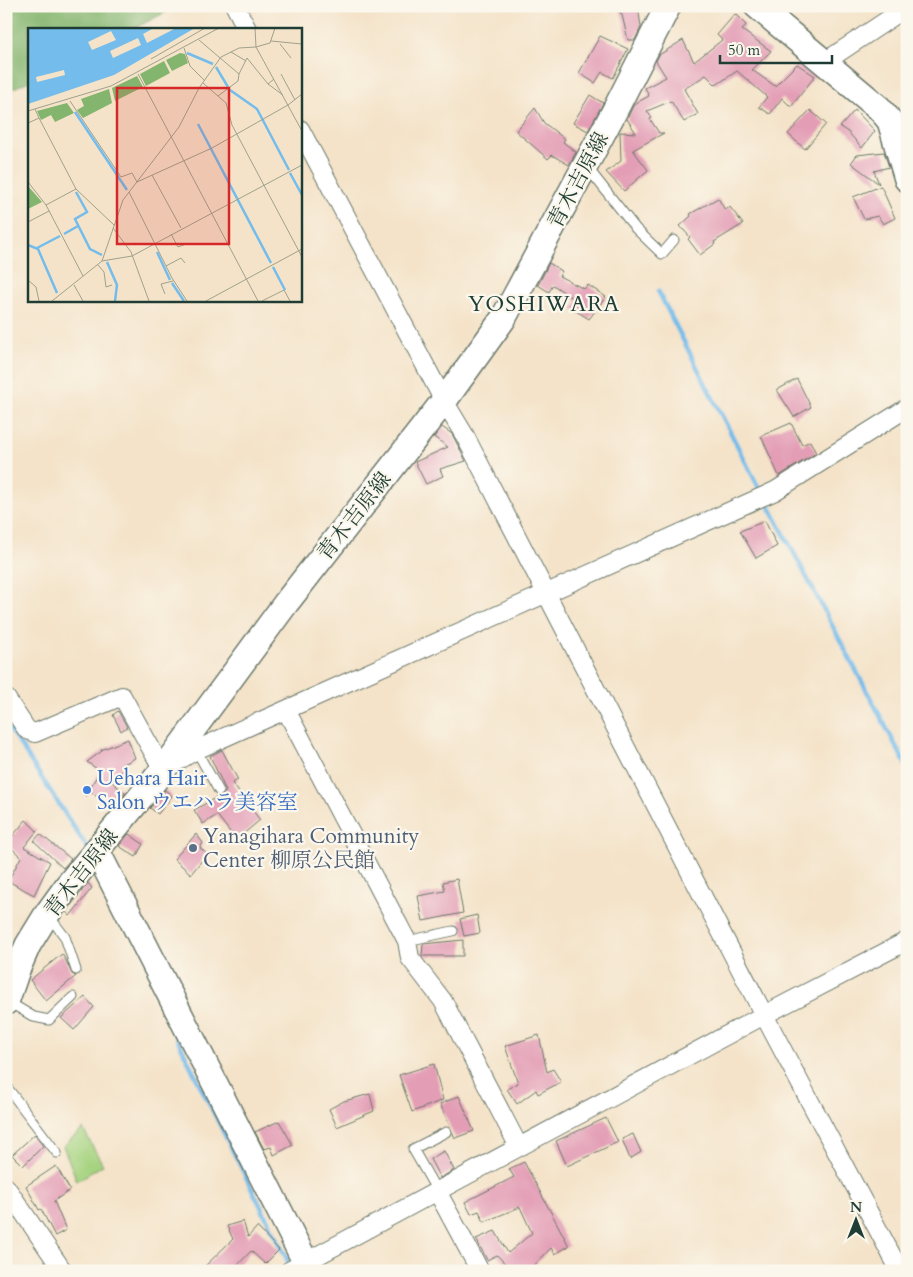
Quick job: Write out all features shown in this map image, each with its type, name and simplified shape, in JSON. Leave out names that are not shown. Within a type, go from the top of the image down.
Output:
[{"type":"main road","name":"青木吉原線","points":[[6,1001],[16,970],[28,945],[68,885],[163,770],[286,603],[444,401],[503,319],[614,112],[668,6]]},
{"type":"main road","points":[[756,6],[879,108],[890,121],[907,179]]},
{"type":"main road","points":[[97,852],[302,1268]]},
{"type":"street","points":[[235,6],[246,28]]},
{"type":"street","points":[[823,63],[907,7]]},
{"type":"street","points":[[301,131],[444,401],[465,436],[764,1015],[900,1271]]},
{"type":"street","points":[[6,698],[27,730],[35,733],[122,696],[163,770],[196,750],[775,491],[907,408]]},
{"type":"street","points":[[286,710],[407,941],[410,958],[443,1001],[519,1147]]},
{"type":"street","points":[[302,1268],[437,1191],[764,1015],[907,941]]},
{"type":"street","points":[[6,1187],[63,1271]]},
{"type":"street","points":[[437,1191],[480,1271]]},
{"type":"lane","points":[[586,165],[636,230],[662,254],[674,240]]},
{"type":"lane","points":[[196,750],[219,791]]},
{"type":"lane","points":[[47,914],[65,937],[76,970]]},
{"type":"lane","points":[[407,941],[453,931]]},
{"type":"lane","points":[[6,1001],[34,1017],[49,1020],[73,997]]},
{"type":"lane","points":[[6,1086],[57,1153]]},
{"type":"lane","points":[[437,1191],[413,1149],[446,1132]]},
{"type":"green space","points":[[6,6],[178,6],[135,28],[28,28],[28,81],[6,92]]},
{"type":"green space","points":[[83,1129],[103,1165],[77,1181],[63,1146]]},
{"type":"building","points":[[616,6],[638,6],[641,27],[635,40],[628,40],[622,15]]},
{"type":"building","points":[[735,14],[746,25],[742,30],[771,51],[752,70],[775,86],[797,64],[815,76],[791,107],[782,98],[770,114],[759,107],[767,97],[737,71],[716,85],[706,75],[684,89],[698,114],[684,122],[671,101],[647,111],[659,133],[664,133],[633,150],[648,170],[624,191],[606,172],[621,161],[620,132],[636,133],[627,119],[634,104],[649,96],[645,88],[666,77],[656,61],[659,55],[683,40],[694,62],[722,40],[717,35]]},
{"type":"building","points":[[600,36],[628,49],[613,78],[602,72],[595,83],[579,73]]},
{"type":"building","points":[[590,95],[603,103],[588,131],[573,123]]},
{"type":"building","points":[[535,108],[544,123],[565,139],[563,142],[576,152],[569,165],[552,155],[548,159],[516,131]]},
{"type":"building","points":[[810,110],[826,124],[805,149],[788,134]]},
{"type":"building","points":[[855,110],[875,131],[862,148],[848,132],[840,127]]},
{"type":"building","points":[[884,152],[889,167],[874,171],[879,184],[851,163],[857,155]]},
{"type":"building","points":[[881,186],[895,218],[883,224],[878,216],[864,219],[853,197]]},
{"type":"building","points":[[718,198],[725,210],[730,207],[743,224],[714,242],[715,244],[700,255],[688,239],[690,237],[680,226],[691,216],[690,214]]},
{"type":"building","points":[[549,263],[562,271],[559,276],[584,289],[588,285],[606,297],[589,319],[573,309],[577,301],[553,285],[549,292],[538,285]]},
{"type":"building","points":[[797,379],[811,407],[794,417],[777,390]]},
{"type":"building","points":[[791,423],[802,445],[810,441],[816,453],[779,476],[761,436]]},
{"type":"building","points":[[442,427],[452,434],[466,461],[440,469],[443,476],[426,484],[415,462],[448,447],[434,437]]},
{"type":"building","points":[[765,521],[777,546],[756,558],[740,531]]},
{"type":"building","points":[[118,711],[127,727],[121,731],[113,715]]},
{"type":"building","points":[[128,739],[135,758],[122,765],[124,770],[110,780],[125,793],[113,808],[91,792],[85,796],[100,771],[87,762],[101,750]]},
{"type":"building","points":[[222,750],[238,780],[232,783],[260,820],[236,840],[217,815],[203,824],[194,810],[222,796],[226,791],[210,756]]},
{"type":"building","points":[[165,790],[172,796],[158,814],[150,808]]},
{"type":"building","points":[[26,820],[37,831],[24,847],[50,862],[34,895],[8,881],[21,857],[6,843],[6,838],[10,839]]},
{"type":"building","points":[[40,834],[71,859],[63,868],[34,841]]},
{"type":"building","points":[[129,834],[143,844],[136,857],[119,846]]},
{"type":"building","points":[[196,834],[203,843],[200,848],[207,854],[191,874],[174,859]]},
{"type":"building","points":[[457,879],[463,913],[423,921],[418,896],[445,891],[443,882]]},
{"type":"building","points":[[88,883],[92,888],[70,916],[66,912]]},
{"type":"building","points":[[477,915],[480,933],[464,936],[460,919]]},
{"type":"building","points":[[463,940],[463,956],[422,956],[423,944]]},
{"type":"building","points":[[62,954],[72,974],[76,976],[46,1001],[30,980]]},
{"type":"building","points":[[85,997],[94,1007],[74,1030],[61,1018]]},
{"type":"building","points":[[539,1035],[547,1072],[553,1069],[561,1082],[538,1094],[536,1090],[517,1104],[507,1089],[518,1083],[505,1046]]},
{"type":"building","points":[[434,1064],[443,1100],[412,1112],[399,1075]]},
{"type":"building","points":[[370,1094],[374,1111],[337,1127],[329,1109],[344,1101]]},
{"type":"building","points":[[459,1096],[474,1131],[455,1138],[440,1104]]},
{"type":"building","points":[[606,1118],[618,1142],[567,1166],[556,1141]]},
{"type":"building","points":[[279,1121],[293,1145],[274,1155],[271,1147],[264,1149],[255,1132]]},
{"type":"building","points":[[35,1134],[43,1146],[23,1166],[12,1155]]},
{"type":"building","points":[[633,1134],[641,1152],[630,1159],[622,1139]]},
{"type":"building","points":[[444,1151],[454,1170],[440,1178],[430,1159]]},
{"type":"building","points":[[524,1162],[569,1246],[555,1254],[551,1248],[529,1271],[512,1271],[497,1255],[487,1260],[476,1239],[495,1231],[508,1253],[532,1233],[520,1207],[484,1222],[479,1211],[471,1214],[465,1202],[514,1177],[509,1169]]},
{"type":"building","points":[[56,1166],[70,1190],[54,1201],[66,1230],[55,1236],[26,1186]]},
{"type":"building","points":[[243,1221],[248,1237],[257,1227],[279,1250],[265,1264],[251,1251],[232,1271],[200,1271],[233,1239],[227,1226]]},
{"type":"waterway","points":[[658,291],[762,494]]},
{"type":"waterway","points":[[766,500],[907,767]]},
{"type":"waterway","points":[[6,723],[88,849]]},
{"type":"waterway","points":[[170,1023],[290,1265]]},
{"type":"place","name":"Uehara Hair Salon ウエハラ美容室","points":[[87,790]]},
{"type":"place","name":"Yanagihara Community Center 柳原公民館","points":[[193,848]]},
{"type":"district","name":"YOSHIWARA","points":[[544,303]]}]
